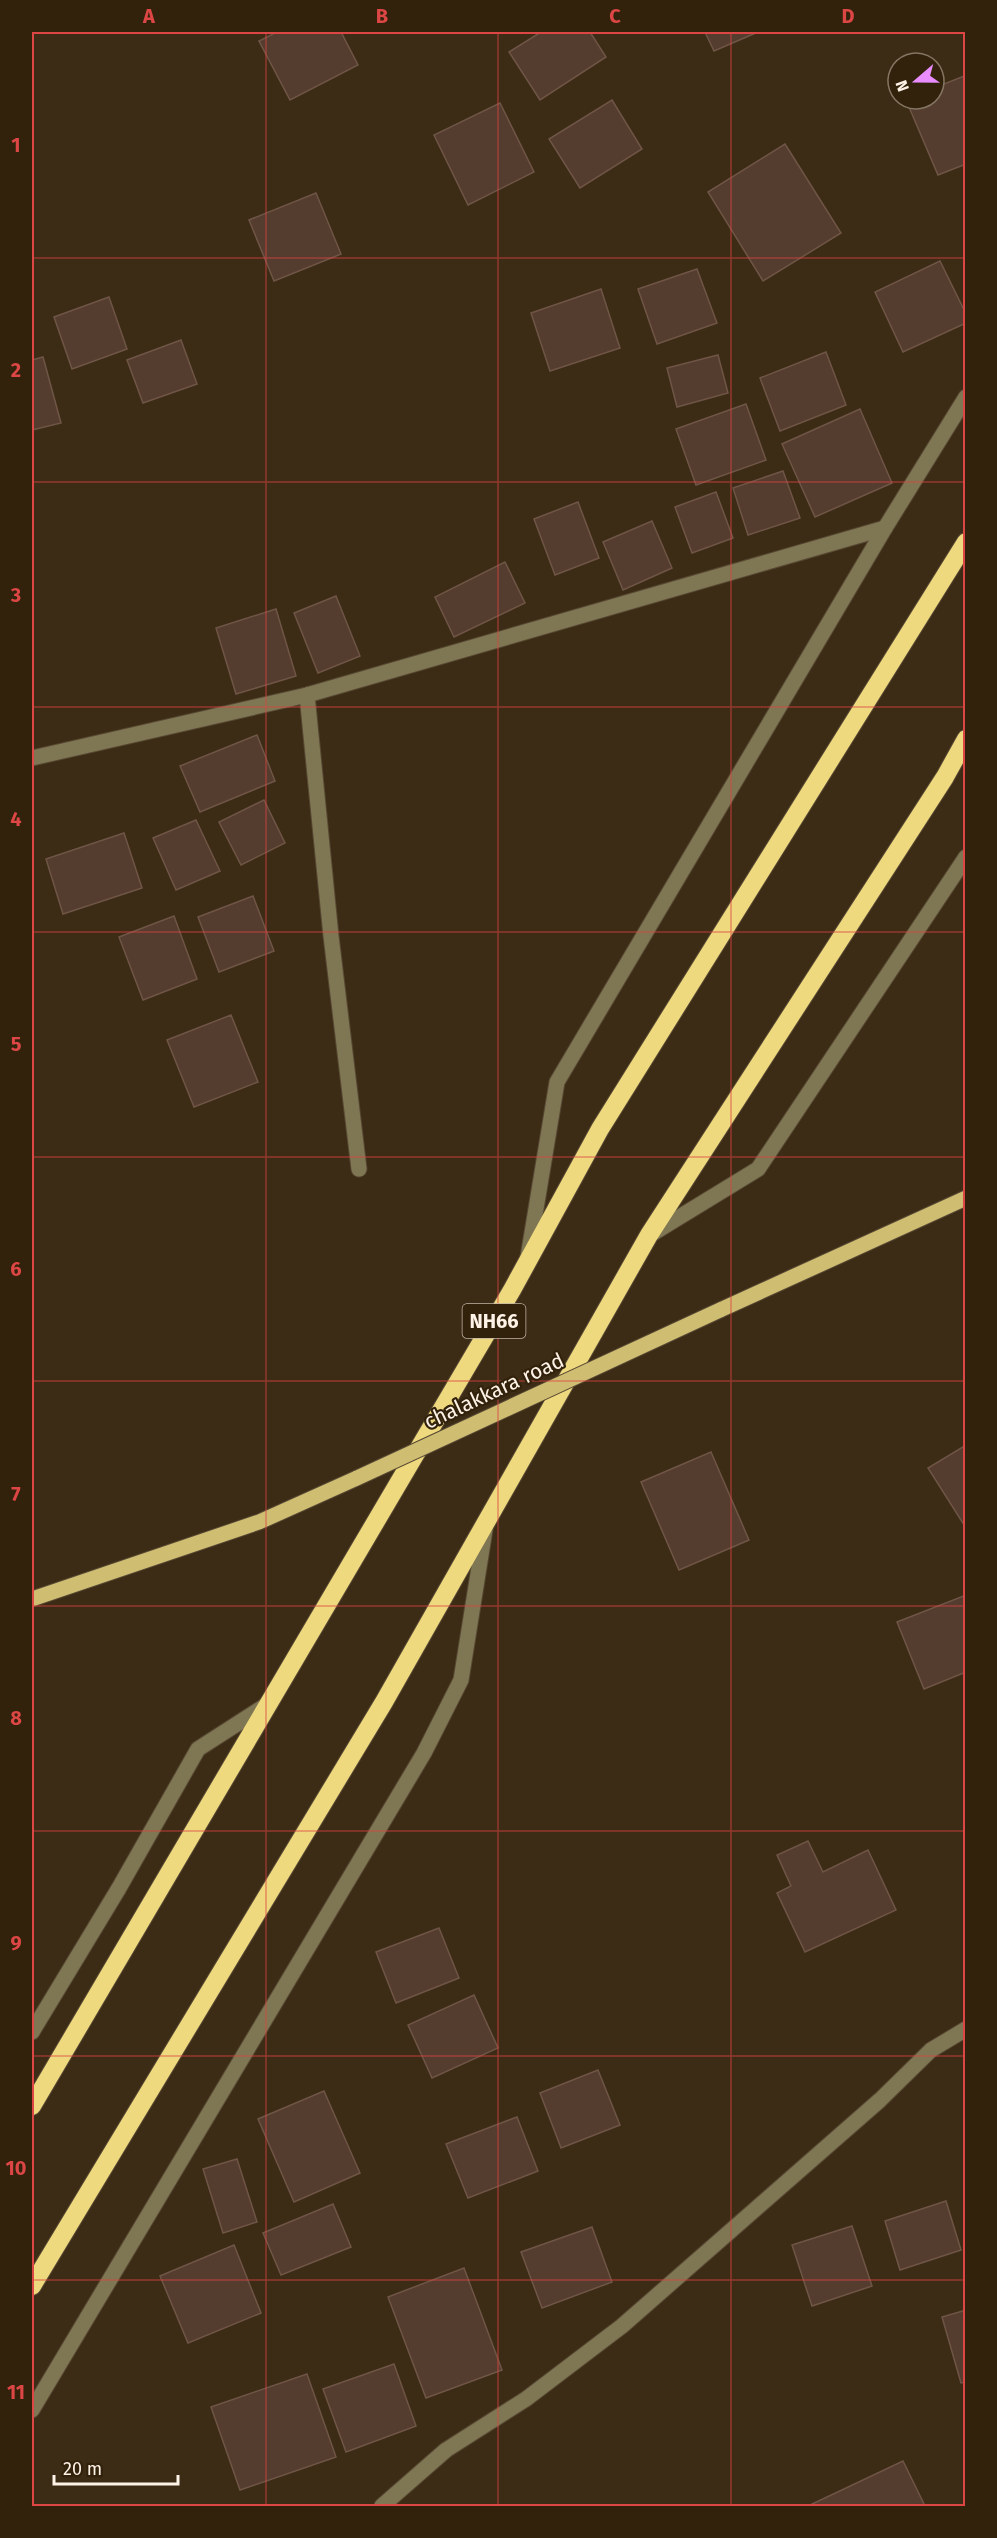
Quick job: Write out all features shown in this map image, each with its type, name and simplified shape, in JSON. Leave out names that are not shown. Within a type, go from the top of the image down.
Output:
[{"type":"highway","name":"NH66","points":[[32,2106],[526,1266],[600,1129],[966,542]]},
{"type":"highway","points":[[32,2286],[384,1702],[650,1235],[945,777],[966,740]]},
{"type":"main road","name":"chalakkara road","points":[[32,1599],[259,1522],[966,1198]]},
{"type":"street","points":[[526,1266],[557,1082],[885,528],[966,397]]},
{"type":"street","points":[[32,758],[307,694],[885,528]]},
{"type":"street","points":[[307,694],[331,936],[359,1169]]},
{"type":"street","points":[[650,1235],[758,1169],[966,857]]},
{"type":"street","points":[[32,2410],[424,1753],[460,1680],[485,1527]]},
{"type":"street","points":[[32,2032],[198,1749],[270,1702]]},
{"type":"street","points":[[382,2506],[446,2450],[526,2399],[622,2326],[880,2100],[931,2050],[966,2029]]},
{"type":"building","points":[[277,32],[341,32],[358,65],[290,100],[259,41]]},
{"type":"building","points":[[541,32],[590,32],[606,57],[540,100],[509,52]]},
{"type":"building","points":[[705,32],[758,32],[714,51]]},
{"type":"building","points":[[964,76],[966,164],[938,175],[911,111],[946,111],[946,83]]},
{"type":"building","points":[[612,100],[642,149],[580,188],[549,139]]},
{"type":"building","points":[[500,103],[534,172],[468,205],[434,135]]},
{"type":"building","points":[[785,144],[841,233],[763,281],[708,192]]},
{"type":"building","points":[[316,193],[341,254],[274,281],[249,220]]},
{"type":"building","points":[[940,261],[966,314],[966,323],[903,352],[875,292]]},
{"type":"building","points":[[697,269],[717,323],[657,344],[638,289]]},
{"type":"building","points":[[601,289],[620,348],[550,371],[531,313]]},
{"type":"building","points":[[109,297],[127,349],[72,369],[54,317]]},
{"type":"building","points":[[181,340],[197,384],[143,403],[127,360]]},
{"type":"building","points":[[826,352],[846,405],[780,431],[760,378]]},
{"type":"building","points":[[718,355],[728,393],[677,407],[667,368]]},
{"type":"building","points":[[43,357],[61,423],[32,430],[32,360]]},
{"type":"building","points":[[746,404],[766,460],[696,485],[676,429]]},
{"type":"building","points":[[860,409],[892,483],[815,517],[782,444]]},
{"type":"building","points":[[783,471],[800,518],[748,535],[733,488]]},
{"type":"building","points":[[716,492],[733,538],[692,553],[675,507]]},
{"type":"building","points":[[578,502],[599,558],[555,575],[534,519]]},
{"type":"building","points":[[652,521],[672,568],[623,590],[603,542]]},
{"type":"building","points":[[505,562],[525,603],[454,637],[435,597]]},
{"type":"building","points":[[336,596],[360,656],[318,673],[294,613]]},
{"type":"building","points":[[276,609],[296,676],[236,694],[216,628]]},
{"type":"building","points":[[257,735],[275,781],[200,812],[180,766]]},
{"type":"building","points":[[264,800],[285,843],[241,865],[219,822]]},
{"type":"building","points":[[196,820],[220,871],[176,890],[153,838]]},
{"type":"building","points":[[124,833],[142,888],[63,914],[46,859]]},
{"type":"building","points":[[253,896],[274,951],[219,972],[198,917]]},
{"type":"building","points":[[174,916],[197,979],[143,1000],[119,937]]},
{"type":"building","points":[[231,1015],[258,1082],[194,1107],[167,1040]]},
{"type":"building","points":[[966,1445],[966,1528],[928,1468]]},
{"type":"building","points":[[711,1452],[749,1540],[679,1570],[641,1482]]},
{"type":"building","points":[[966,1595],[966,1672],[924,1689],[897,1622]]},
{"type":"building","points":[[808,1841],[823,1872],[868,1850],[896,1910],[805,1952],[777,1893],[791,1886],[777,1855]]},
{"type":"building","points":[[439,1928],[459,1978],[396,2003],[376,1952]]},
{"type":"building","points":[[474,1995],[498,2048],[432,2078],[408,2025]]},
{"type":"building","points":[[598,2070],[620,2125],[561,2148],[540,2093]]},
{"type":"building","points":[[324,2091],[360,2173],[294,2202],[258,2119]]},
{"type":"building","points":[[517,2117],[538,2171],[468,2198],[446,2144]]},
{"type":"building","points":[[237,2159],[257,2222],[223,2233],[203,2169]]},
{"type":"building","points":[[946,2201],[961,2250],[900,2270],[885,2221]]},
{"type":"building","points":[[333,2204],[351,2247],[281,2275],[263,2233]]},
{"type":"building","points":[[852,2226],[872,2286],[812,2306],[792,2245]]},
{"type":"building","points":[[592,2227],[612,2282],[542,2308],[521,2252]]},
{"type":"building","points":[[234,2245],[261,2313],[188,2343],[160,2276]]},
{"type":"building","points":[[464,2268],[502,2370],[426,2398],[388,2297]]},
{"type":"building","points":[[966,2310],[966,2382],[961,2383],[942,2317]]},
{"type":"building","points":[[394,2364],[416,2426],[346,2452],[323,2389]]},
{"type":"building","points":[[307,2374],[336,2457],[240,2490],[211,2407]]},
{"type":"building","points":[[903,2461],[925,2506],[808,2506]]}]
